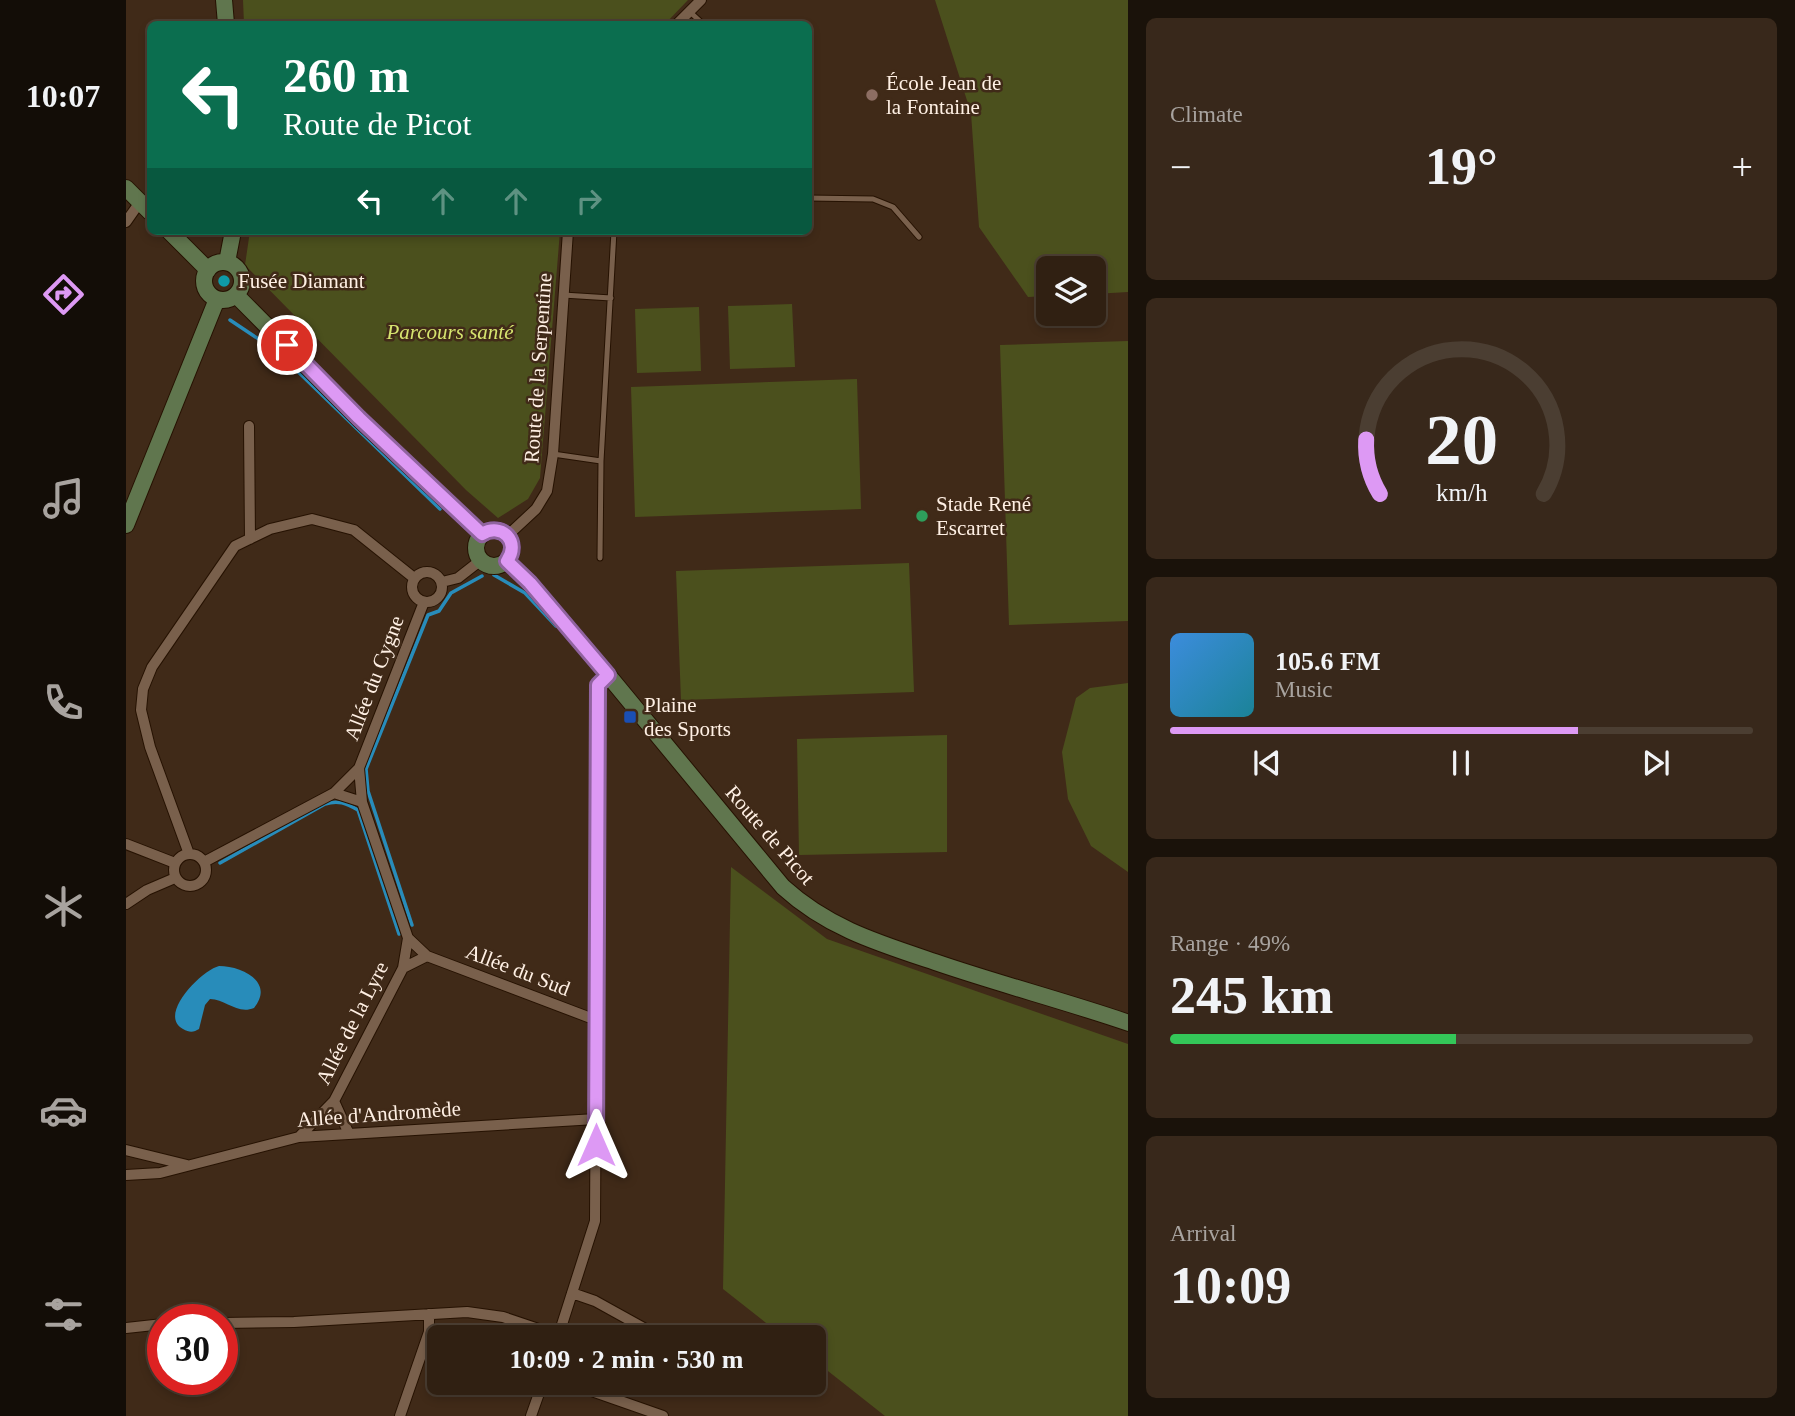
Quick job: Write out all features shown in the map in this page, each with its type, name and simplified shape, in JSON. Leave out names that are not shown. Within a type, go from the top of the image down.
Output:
[{"type":"main road","points":[[224,0],[226,21]]},
{"type":"main road","points":[[126,188],[145,207]]},
{"type":"main road","points":[[173,235],[208,270]]},
{"type":"main road","points":[[227,262],[232,235]]},
{"type":"main road","points":[[227,262],[237,268],[242,285],[236,295],[227,300],[217,299],[205,287],[205,275],[216,263],[227,262]]},
{"type":"main road","points":[[236,295],[359,418],[482,534]]},
{"type":"main road","points":[[126,525],[217,299]]},
{"type":"main road","points":[[498,529],[508,535],[512,545],[507,561],[497,566],[481,561],[476,544],[482,534],[498,529]]},
{"type":"main road","name":"Route de Picot","points":[[507,561],[530,583],[608,675],[783,887],[822,918],[899,950],[1128,1023]]},
{"type":"street","points":[[680,21],[701,0]]},
{"type":"street","points":[[126,222],[145,207]]},
{"type":"street","name":"Route de la Serpentine","points":[[508,535],[536,509],[547,491],[553,454],[568,235]]},
{"type":"street","points":[[249,426],[250,539]]},
{"type":"street","points":[[189,854],[150,747],[141,710],[143,689],[152,667],[235,546],[270,529],[312,519],[354,530],[414,578]]},
{"type":"street","points":[[442,582],[458,579],[481,561]]},
{"type":"street","points":[[428,571],[436,575],[442,582],[440,595],[433,601],[424,602],[413,593],[414,578],[422,572],[428,571]]},
{"type":"street","name":"Allée du Cygne","points":[[359,768],[424,602]]},
{"type":"street","points":[[562,1325],[595,1221],[598,685],[608,675]]},
{"type":"street","points":[[204,862],[334,793],[359,768]]},
{"type":"street","name":"Allée de la Lyre","points":[[299,1138],[334,1101],[403,968],[408,938],[362,802],[359,768]]},
{"type":"street","points":[[334,793],[362,802]]},
{"type":"street","points":[[126,844],[175,863]]},
{"type":"street","points":[[196,855],[204,862],[206,873],[199,884],[187,887],[175,878],[173,869],[180,857],[196,855]]},
{"type":"street","points":[[126,904],[147,890],[175,878]]},
{"type":"street","name":"Allée du Sud","points":[[408,938],[427,956],[596,1020]]},
{"type":"street","points":[[403,968],[427,956]]},
{"type":"street","name":"Allée de la Lyre","points":[[334,1101],[349,1134]]},
{"type":"street","name":"Allée d'Andromède","points":[[126,1175],[160,1173],[299,1138],[596,1119]]},
{"type":"street","points":[[126,1150],[190,1165]]},
{"type":"street","points":[[572,1293],[594,1301],[638,1325]]},
{"type":"street","points":[[238,1323],[467,1312],[503,1317],[526,1325]]},
{"type":"street","points":[[400,1416],[429,1332],[429,1314]]},
{"type":"street","points":[[126,1328],[147,1326]]},
{"type":"street","points":[[531,1416],[538,1395]]},
{"type":"street","points":[[603,1395],[663,1416]]},
{"type":"lane","points":[[690,12],[700,21]]},
{"type":"lane","points":[[812,198],[873,199],[893,207],[919,237]]},
{"type":"lane","points":[[600,558],[601,461],[614,235]]},
{"type":"lane","points":[[564,295],[611,298]]},
{"type":"lane","points":[[553,454],[601,461]]},
{"type":"green space","points":[[243,0],[688,0],[668,21],[244,21]]},
{"type":"green space","points":[[935,0],[1128,0],[1128,292],[1106,293],[1106,256],[1036,256],[1036,297],[1028,297],[979,227],[971,113]]},
{"type":"green space","name":"Parcours santé","points":[[249,235],[560,235],[540,478],[528,499],[498,518],[466,490],[245,265]]},
{"type":"green space","points":[[792,304],[795,367],[730,369],[728,306]]},
{"type":"green space","points":[[699,307],[701,371],[637,373],[635,309]]},
{"type":"green space","points":[[1128,341],[1128,621],[1009,625],[1000,345]]},
{"type":"green space","points":[[857,379],[861,509],[635,517],[631,387]]},
{"type":"green space","points":[[909,563],[914,692],[681,700],[676,571]]},
{"type":"green space","points":[[1128,683],[1128,872],[1091,846],[1068,799],[1062,752],[1076,698],[1090,688]]},
{"type":"green space","points":[[947,735],[947,852],[799,855],[797,739]]},
{"type":"green space","points":[[731,867],[827,939],[1128,1044],[1128,1416],[885,1416],[826,1369],[826,1325],[769,1325],[723,1289]]},
{"type":"water","points":[[219,966],[246,972],[258,983],[261,990],[254,1008],[242,1010],[210,999],[205,1005],[199,1029],[192,1032],[183,1029],[176,1022],[178,1004],[193,984]]},
{"type":"waterway","points":[[230,320],[272,348],[289,363],[440,509]]},
{"type":"waterway","points":[[494,575],[525,593],[556,626]]},
{"type":"waterway","points":[[412,925],[368,791],[366,769],[428,615],[439,611],[451,593],[482,576]]},
{"type":"waterway","points":[[220,863],[325,804],[346,804],[358,810],[399,934]]},
{"type":"place","name":"École Jean de la Fontaine","points":[[872,95]]},
{"type":"place","name":"Fusée Diamant","points":[[224,281]]},
{"type":"place","name":"Stade René Escarret","points":[[922,516]]},
{"type":"place","name":"Plaine des Sports","points":[[630,717]]},
{"type":"route","points":[[287,345],[359,418],[482,534],[498,529],[508,535],[512,551],[507,561],[530,583],[608,675],[598,685],[596,1145]]}]
